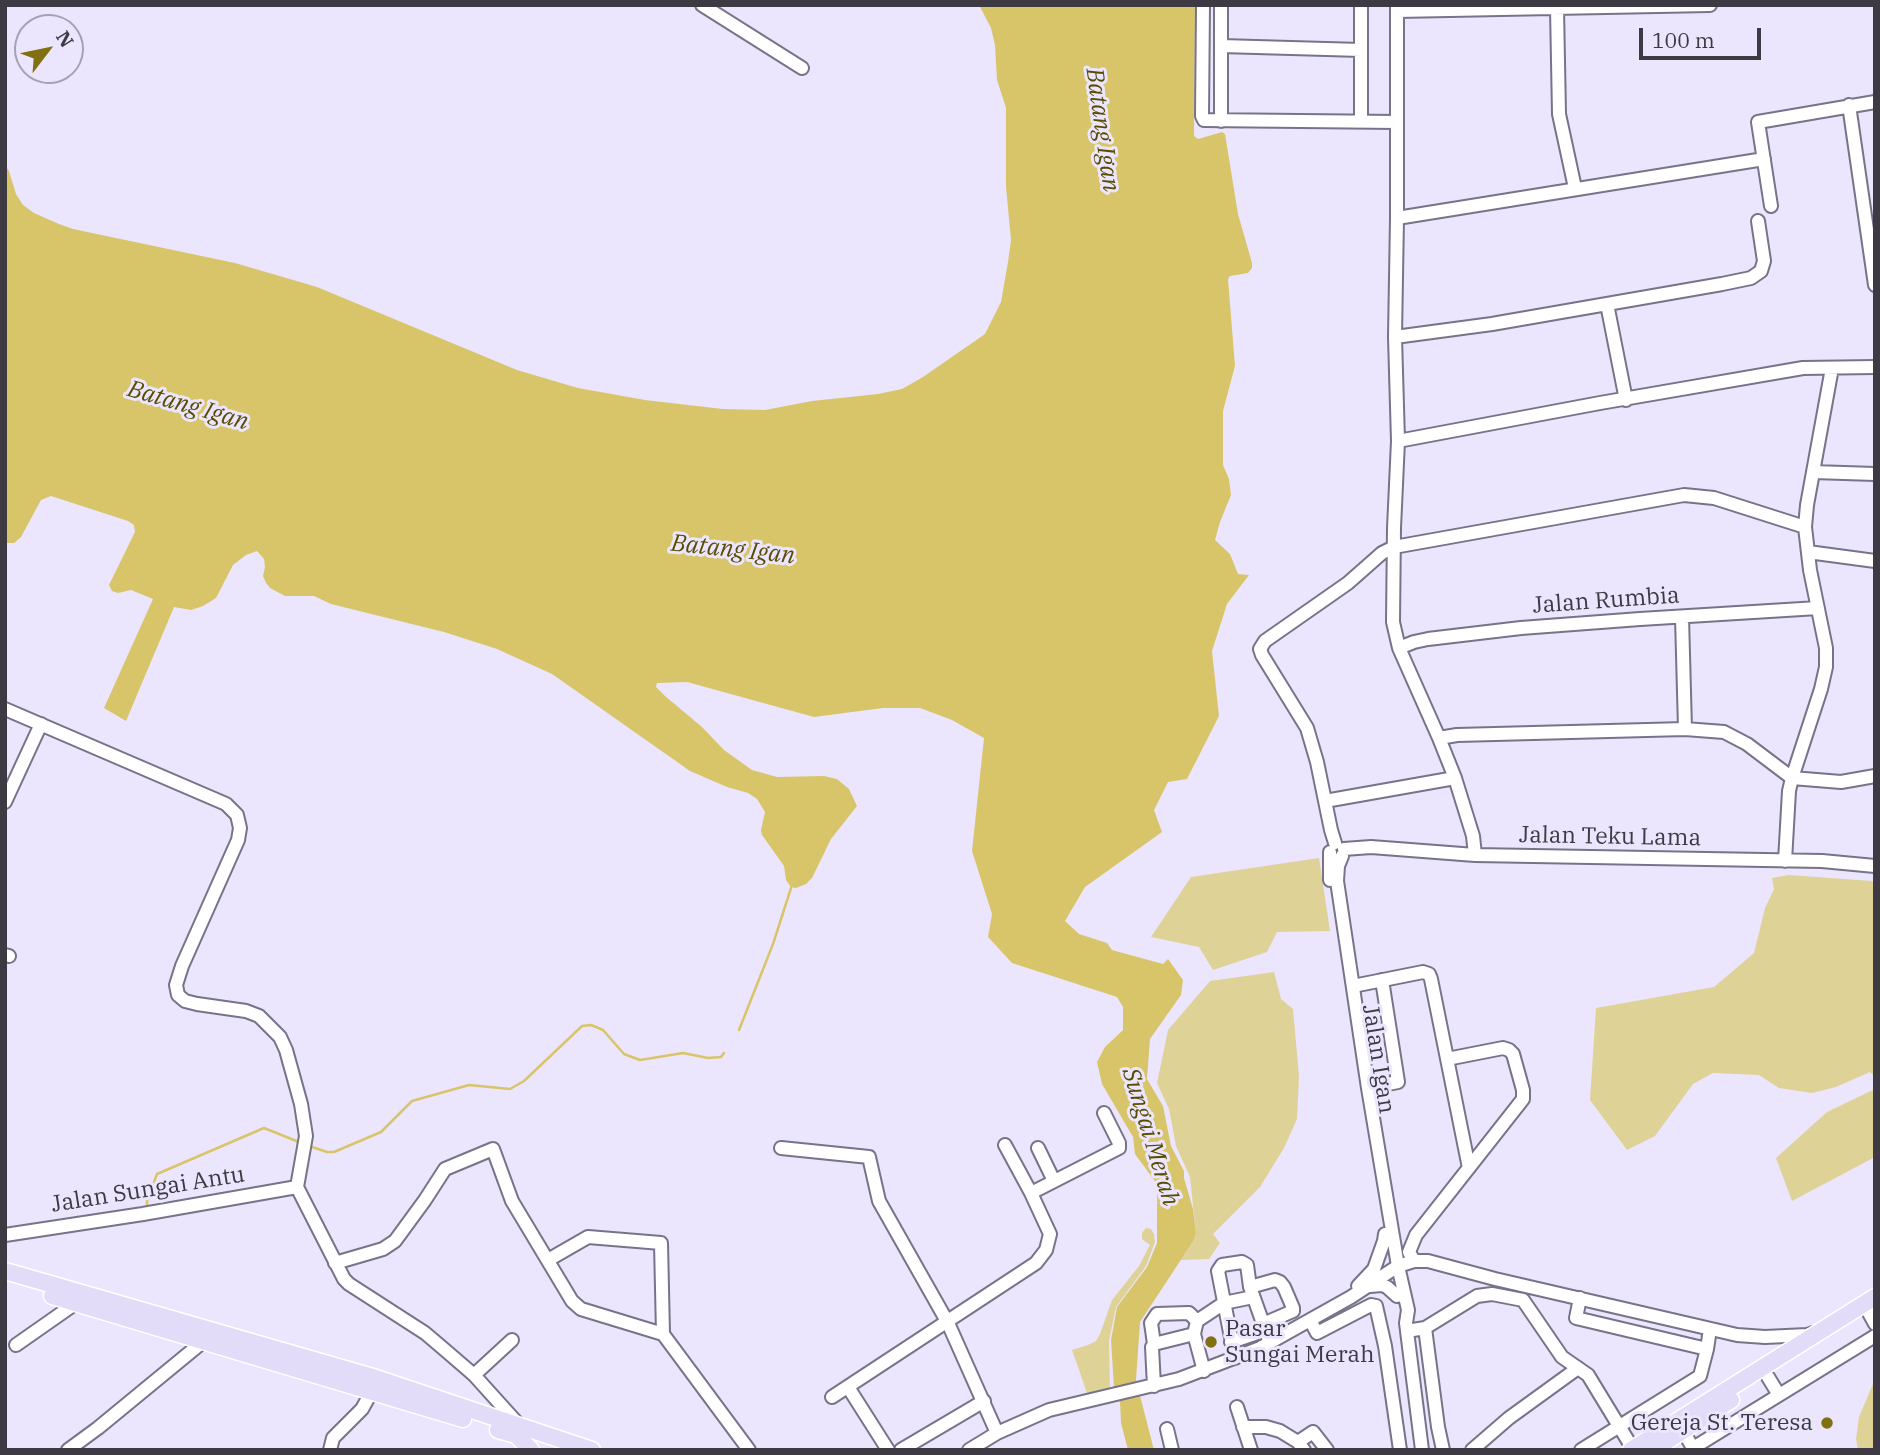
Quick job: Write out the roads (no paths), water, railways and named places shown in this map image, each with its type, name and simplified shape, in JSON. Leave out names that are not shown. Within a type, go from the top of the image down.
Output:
[{"type":"main road","points":[[5,1271],[66,1297],[516,1435],[531,1450]]},
{"type":"main road","points":[[5,1282],[36,1285]]},
{"type":"main road","points":[[66,1297],[376,1378],[593,1450]]},
{"type":"main road","points":[[1632,1449],[1828,1327],[1873,1311]]},
{"type":"main road","points":[[1653,1450],[1873,1311]]},
{"type":"street","points":[[702,5],[802,68]]},
{"type":"street","points":[[1203,5],[1202,116],[1205,121],[1397,122]]},
{"type":"street","points":[[1221,5],[1221,121]]},
{"type":"street","points":[[1361,5],[1361,121]]},
{"type":"street","points":[[1475,855],[1473,836],[1455,778],[1399,648],[1393,622],[1398,441],[1395,337],[1397,8],[1710,5]]},
{"type":"street","points":[[1557,8],[1559,114],[1575,188]]},
{"type":"street","points":[[1221,47],[1361,50]]},
{"type":"street","points":[[1771,206],[1758,122],[1875,102]]},
{"type":"street","points":[[1850,105],[1875,285]]},
{"type":"street","points":[[1397,218],[1764,159]]},
{"type":"street","points":[[1395,337],[1492,324],[1751,278],[1758,274],[1764,261],[1758,221]]},
{"type":"street","points":[[1607,304],[1626,400]]},
{"type":"street","points":[[1398,441],[1802,368],[1875,367]]},
{"type":"street","points":[[1785,861],[1789,791],[1826,667],[1826,648],[1810,570],[1805,527],[1832,368]]},
{"type":"street","points":[[1813,472],[1875,474]]},
{"type":"street","points":[[1338,850],[1307,728],[1260,649],[1265,641],[1348,583],[1382,553],[1394,547],[1684,495],[1714,498],[1805,527]]},
{"type":"street","points":[[1808,552],[1875,561]]},
{"type":"street","name":"Jalan Rumbia","points":[[1399,648],[1427,639],[1521,628],[1818,608]]},
{"type":"street","points":[[1682,617],[1685,729]]},
{"type":"street","points":[[5,709],[226,804],[237,815],[240,828],[238,840],[181,966],[176,985],[178,996],[197,1004],[246,1011],[259,1016],[280,1037],[301,1104],[306,1136],[297,1187],[344,1279],[425,1333],[474,1375],[520,1426]]},
{"type":"street","points":[[5,803],[41,724]]},
{"type":"street","points":[[1439,738],[1457,735],[1710,730],[1730,734],[1792,778],[1841,782],[1875,776]]},
{"type":"street","points":[[1325,801],[1455,778]]},
{"type":"street","name":"Jalan Teku Lama","points":[[1338,850],[1371,848],[1475,855],[1822,861],[1875,866]]},
{"type":"street","name":"Jalan Igan","points":[[1338,850],[1337,881],[1389,1213],[1394,1269]]},
{"type":"street","name":"Jalan Igan","points":[[1338,850],[1330,881],[1385,1234],[1394,1269]]},
{"type":"street","points":[[1353,986],[1423,972],[1429,974],[1469,1168]]},
{"type":"street","points":[[1368,1088],[1398,1082],[1382,980]]},
{"type":"street","points":[[1310,1320],[1317,1333],[1371,1305],[1376,1306],[1385,1346],[1400,1448],[1422,1446],[1406,1327],[1397,1296],[1394,1269],[1403,1250],[1523,1099],[1513,1054],[1509,1050],[1503,1048],[1447,1059]]},
{"type":"street","points":[[1031,1193],[1119,1148],[1104,1113]]},
{"type":"street","points":[[832,1397],[1036,1263],[1046,1250],[1049,1234],[1005,1145]]},
{"type":"street","points":[[781,1148],[869,1157],[879,1201],[948,1323],[997,1433]]},
{"type":"street","points":[[1038,1148],[1054,1181]]},
{"type":"street","points":[[335,1263],[383,1249],[395,1241],[445,1169],[493,1149],[512,1200],[572,1301],[581,1309],[663,1334]]},
{"type":"street","name":"Jalan Sungai Antu","points":[[5,1235],[297,1187]]},
{"type":"street","points":[[1389,1213],[1400,1228],[1416,1235]]},
{"type":"street","points":[[1343,1302],[1374,1269],[1385,1234]]},
{"type":"street","points":[[1413,1261],[1409,1252],[1416,1235]]},
{"type":"street","points":[[548,1259],[588,1237],[661,1243],[663,1334],[749,1450]]},
{"type":"street","points":[[1231,1342],[1310,1320],[1394,1269],[1413,1261],[1428,1261],[1737,1335],[1765,1338],[1807,1335],[1828,1327]]},
{"type":"street","points":[[1235,1358],[1218,1271],[1222,1265],[1242,1262],[1247,1265],[1252,1292],[1267,1332]]},
{"type":"street","points":[[1394,1269],[1408,1310],[1406,1327]]},
{"type":"street","points":[[1492,1294],[1495,1279]]},
{"type":"street","points":[[969,1450],[997,1433],[1049,1410],[1140,1390],[1204,1371],[1235,1358],[1293,1311],[1293,1308],[1284,1287],[1275,1280],[1224,1303],[1196,1327],[1154,1344]]},
{"type":"street","points":[[1369,1286],[1382,1285],[1397,1296]]},
{"type":"street","points":[[1406,1327],[1425,1328],[1474,1297],[1492,1294],[1523,1300],[1562,1357],[1588,1376],[1632,1449]]},
{"type":"street","points":[[16,1345],[66,1297]]},
{"type":"street","points":[[1580,1298],[1576,1318],[1707,1349]]},
{"type":"street","points":[[1154,1386],[1152,1323],[1157,1314],[1189,1313],[1196,1327],[1204,1371]]},
{"type":"street","points":[[1425,1328],[1443,1450]]},
{"type":"street","points":[[1581,1450],[1696,1379],[1701,1372],[1710,1329]]},
{"type":"street","points":[[1683,1431],[1693,1448],[1875,1336]]},
{"type":"street","points":[[68,1450],[205,1340]]},
{"type":"street","points":[[474,1375],[512,1340]]},
{"type":"street","points":[[1472,1450],[1509,1418],[1577,1368]]},
{"type":"street","points":[[1768,1377],[1779,1395]]},
{"type":"street","points":[[848,1387],[888,1450]]},
{"type":"street","points":[[335,1448],[336,1434],[362,1409],[372,1391]]},
{"type":"street","points":[[901,1450],[984,1401]]},
{"type":"street","points":[[1237,1408],[1251,1450]]},
{"type":"street","points":[[1243,1427],[1273,1428],[1291,1437],[1301,1446],[1313,1432],[1326,1450]]},
{"type":"street","points":[[1167,1429],[1172,1450]]},
{"type":"water","points":[[979,5],[1195,5],[1194,136],[1198,139],[1222,132],[1225,134],[1238,214],[1252,263],[1248,273],[1230,276],[1228,279],[1235,366],[1223,411],[1223,465],[1229,479],[1231,495],[1215,540],[1230,554],[1238,574],[1249,575],[1227,604],[1212,651],[1219,716],[1187,779],[1168,782],[1154,810],[1162,832],[1085,887],[1065,921],[1079,934],[1107,943],[1112,950],[1163,964],[1168,959],[1183,980],[1181,995],[1150,1039],[1147,1079],[1163,1106],[1171,1146],[1184,1171],[1196,1233],[1140,1322],[1136,1380],[1154,1450],[1128,1450],[1121,1423],[1120,1402],[1114,1389],[1111,1340],[1117,1307],[1147,1267],[1157,1243],[1157,1184],[1135,1154],[1133,1137],[1102,1084],[1097,1062],[1105,1047],[1123,1030],[1123,1007],[1117,997],[1012,963],[988,937],[992,914],[972,851],[984,738],[952,720],[920,708],[883,708],[814,717],[687,682],[657,683],[656,687],[665,696],[702,727],[724,750],[752,770],[777,777],[824,776],[837,779],[849,789],[857,806],[831,839],[812,878],[796,888],[791,887],[786,880],[784,866],[762,835],[765,812],[757,799],[748,793],[690,771],[552,674],[497,649],[444,632],[331,604],[314,596],[285,596],[266,583],[263,576],[264,559],[257,551],[233,565],[216,598],[191,610],[174,607],[126,721],[104,708],[153,599],[131,590],[118,593],[112,591],[109,585],[135,532],[134,525],[51,496],[41,500],[21,537],[14,543],[5,543],[5,165],[23,205],[59,224],[235,263],[317,287],[517,370],[578,388],[645,400],[723,409],[765,410],[812,401],[878,394],[902,389],[985,334],[1001,302],[1011,240],[1006,187],[1006,108],[997,80],[991,28]]},
{"type":"waterway","points":[[739,1030],[773,944],[792,885]]},
{"type":"waterway","points":[[309,1146],[334,1152],[381,1132],[412,1101],[469,1085],[510,1089],[524,1081],[582,1026],[591,1025],[603,1030],[624,1054],[640,1060],[683,1053],[708,1058],[721,1057],[724,1053]]},
{"type":"waterway","points":[[147,1208],[157,1174],[264,1128],[299,1142]]},
{"type":"place","name":"Pasar Sungai Merah","points":[[1211,1342]]},
{"type":"place","name":"Gereja St. Teresa","points":[[1827,1423]]},
{"type":"water label","name":"Batang Igan","points":[[1102,130]]},
{"type":"water label","name":"Batang Igan","points":[[188,406]]},
{"type":"water label","name":"Batang Igan","points":[[733,550]]},
{"type":"water label","name":"Sungai Merah","points":[[1150,1137]]}]
